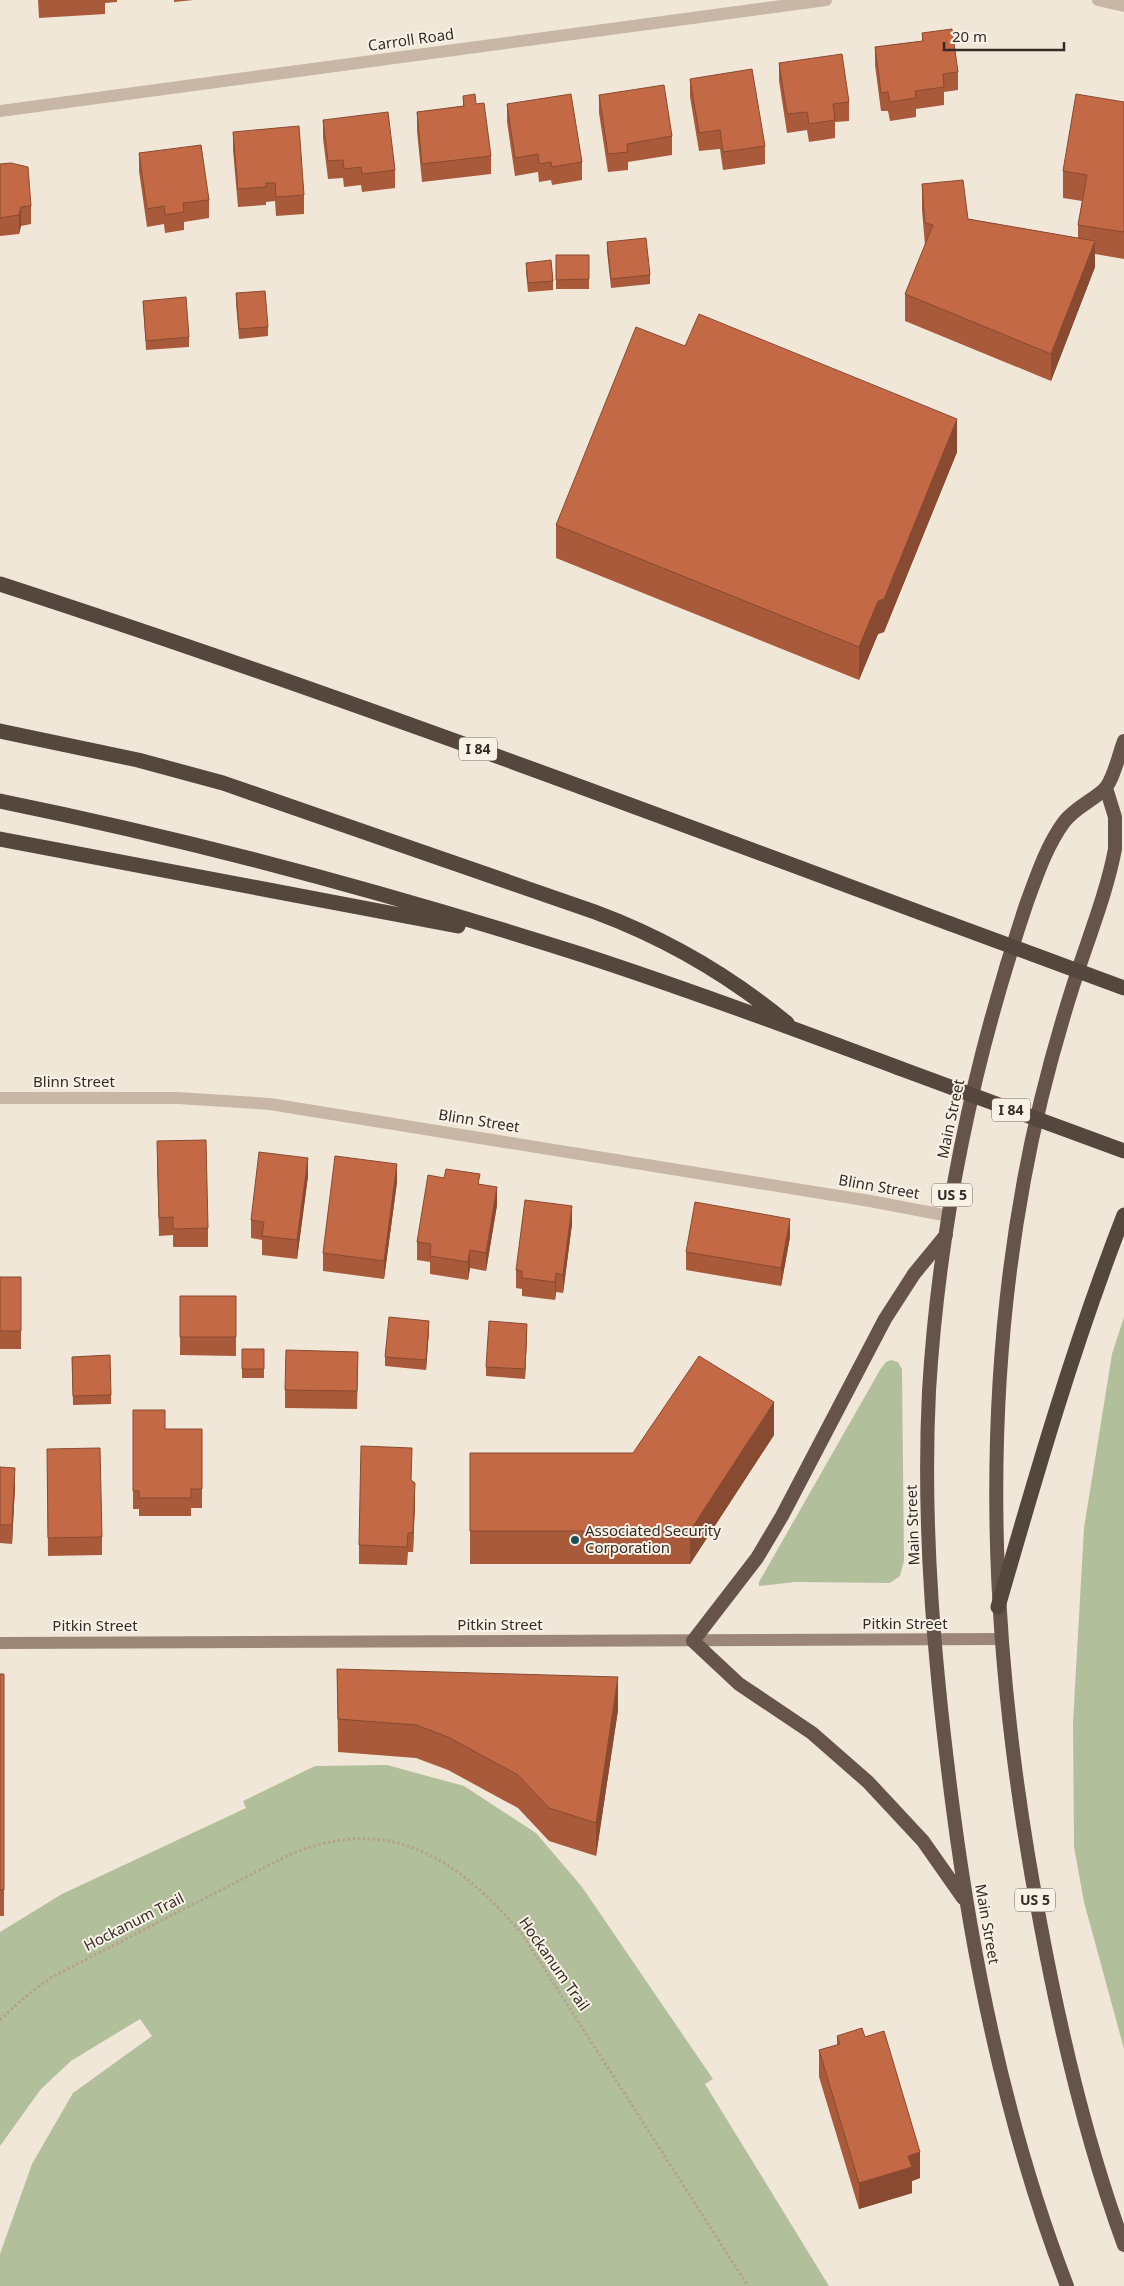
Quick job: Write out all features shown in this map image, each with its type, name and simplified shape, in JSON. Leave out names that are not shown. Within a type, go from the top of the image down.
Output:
[{"type":"highway","name":"I 84","points":[[0,584],[210,654],[422,729],[1124,988]]},
{"type":"highway","points":[[0,730],[138,760],[224,783],[603,915],[636,928],[696,959],[752,996],[797,1030]]},
{"type":"highway","points":[[1106,788],[1124,741]]},
{"type":"highway","name":"Main Street","points":[[1066,2286],[1016,2127],[994,2039],[966,1902],[949,1776],[936,1640],[928,1505],[928,1422],[933,1340],[946,1235],[964,1132],[986,1040],[1012,948],[1047,852],[1066,818],[1081,804],[1106,788]]},
{"type":"highway","name":"US 5","points":[[1106,788],[1116,827],[1114,855],[1050,1062],[1024,1181],[1011,1264],[1001,1349],[996,1429],[995,1516],[1000,1639],[1016,1780],[1049,1970],[1087,2128],[1124,2245]]},
{"type":"highway","name":"I 84","points":[[0,801],[118,826],[269,864],[538,941],[662,982],[797,1030],[1124,1151]]},
{"type":"highway","points":[[0,839],[538,941]]},
{"type":"highway","points":[[998,1608],[1060,1392],[1099,1279],[1124,1214]]},
{"type":"highway","points":[[946,1235],[914,1274],[885,1319],[816,1452],[757,1558],[693,1641],[728,1675],[812,1733],[868,1782],[923,1841],[966,1902]]},
{"type":"main road","name":"Pitkin Street","points":[[0,1643],[1000,1639]]},
{"type":"street","name":"Carroll Road","points":[[0,111],[826,0]]},
{"type":"street","points":[[1098,0],[1124,6]]},
{"type":"street","name":"Blinn Street","points":[[0,1098],[178,1098],[270,1104],[861,1199],[949,1216]]},
{"type":"path","name":"Hockanum Trail","points":[[0,2020],[50,1978],[291,1854],[316,1844],[349,1838],[387,1841],[406,1845],[432,1856],[469,1880],[496,1905],[522,1934],[748,2286]]},
{"type":"green space","points":[[1124,1317],[1124,2049],[1084,1902],[1074,1847],[1073,1722],[1084,1528],[1112,1354]]},
{"type":"green space","points":[[891,1360],[898,1362],[902,1369],[904,1561],[900,1576],[890,1583],[795,1582],[759,1586],[759,1582],[880,1370],[886,1362]]},
{"type":"green space","points":[[387,1765],[464,1786],[536,1833],[582,1887],[713,2079],[705,2084],[829,2286],[0,2286],[0,2254],[32,2164],[73,2093],[152,2036],[140,2019],[71,2061],[41,2089],[0,2146],[0,1932],[62,1894],[246,1808],[243,1801],[315,1766]]},
{"type":"building","points":[[952,29],[958,72],[943,74],[944,87],[915,91],[916,98],[890,102],[888,92],[881,93],[875,47],[923,41],[922,33]]},
{"type":"building","points":[[842,54],[849,102],[833,104],[835,120],[809,124],[807,112],[787,114],[779,63]]},
{"type":"building","points":[[752,69],[765,146],[723,152],[720,130],[699,133],[690,79]]},
{"type":"building","points":[[664,85],[672,136],[627,144],[628,152],[608,154],[599,95]]},
{"type":"building","points":[[475,94],[476,104],[484,103],[491,156],[422,164],[417,112],[464,106],[463,96]]},
{"type":"building","points":[[571,94],[582,162],[552,167],[551,162],[539,164],[538,154],[515,158],[507,104]]},
{"type":"building","points":[[1076,94],[1124,102],[1124,232],[1078,225],[1087,175],[1063,171]]},
{"type":"building","points":[[388,112],[395,170],[362,174],[361,167],[344,169],[343,160],[328,161],[323,120]]},
{"type":"building","points":[[299,126],[304,195],[276,197],[275,183],[266,183],[266,187],[238,189],[233,132]]},
{"type":"building","points":[[201,145],[209,200],[183,203],[184,212],[165,215],[164,206],[147,209],[139,153]]},
{"type":"building","points":[[11,163],[28,167],[31,206],[21,207],[19,215],[0,218],[0,164]]},
{"type":"building","points":[[963,180],[968,219],[1095,241],[1051,354],[905,294],[933,225],[925,223],[922,184]]},
{"type":"building","points":[[646,238],[650,275],[611,279],[607,242]]},
{"type":"building","points":[[556,255],[589,255],[589,279],[556,280]]},
{"type":"building","points":[[551,260],[553,281],[528,283],[526,263]]},
{"type":"building","points":[[265,291],[268,327],[239,329],[236,293]]},
{"type":"building","points":[[186,297],[189,337],[146,341],[143,301]]},
{"type":"building","points":[[699,314],[957,419],[884,599],[878,601],[859,647],[556,525],[636,327],[685,346]]},
{"type":"building","points":[[206,1140],[208,1228],[173,1229],[173,1217],[159,1218],[157,1141]]},
{"type":"building","points":[[259,1152],[308,1158],[297,1240],[262,1236],[264,1222],[251,1220]]},
{"type":"building","points":[[335,1156],[397,1164],[384,1261],[323,1253]]},
{"type":"building","points":[[446,1169],[480,1174],[478,1184],[497,1187],[486,1253],[470,1250],[468,1262],[430,1256],[431,1244],[417,1242],[428,1175],[444,1178]]},
{"type":"building","points":[[525,1200],[572,1206],[563,1275],[556,1273],[555,1282],[522,1278],[522,1271],[516,1270]]},
{"type":"building","points":[[695,1202],[790,1219],[781,1268],[686,1252]]},
{"type":"building","points":[[0,1277],[21,1277],[21,1331],[0,1331]]},
{"type":"building","points":[[180,1296],[236,1296],[236,1337],[180,1337]]},
{"type":"building","points":[[389,1317],[429,1321],[426,1360],[385,1357]]},
{"type":"building","points":[[489,1321],[527,1324],[525,1369],[486,1367]]},
{"type":"building","points":[[242,1349],[264,1349],[264,1369],[242,1369]]},
{"type":"building","points":[[286,1350],[358,1352],[357,1391],[285,1390]]},
{"type":"building","points":[[110,1355],[111,1395],[73,1396],[72,1357]]},
{"type":"building","points":[[699,1356],[774,1402],[690,1531],[470,1531],[470,1453],[633,1453]]},
{"type":"building","points":[[133,1410],[165,1410],[165,1429],[202,1429],[202,1489],[191,1489],[191,1498],[139,1498],[139,1491],[133,1491]]},
{"type":"building","points":[[361,1446],[412,1448],[411,1480],[415,1483],[413,1533],[408,1533],[407,1547],[359,1545]]},
{"type":"building","points":[[100,1448],[102,1537],[48,1538],[47,1449]]},
{"type":"building","points":[[0,1467],[15,1468],[12,1525],[0,1525]]},
{"type":"building","points":[[337,1669],[618,1677],[596,1823],[549,1808],[518,1775],[448,1737],[416,1725],[338,1719]]},
{"type":"building","points":[[0,1674],[4,1674],[4,1890],[0,1890]]},
{"type":"building","points":[[862,2028],[865,2037],[884,2031],[920,2152],[908,2156],[912,2167],[859,2183],[819,2050],[840,2044],[837,2036]]},
{"type":"place","name":"Associated Security Corporation","points":[[575,1540]]}]
